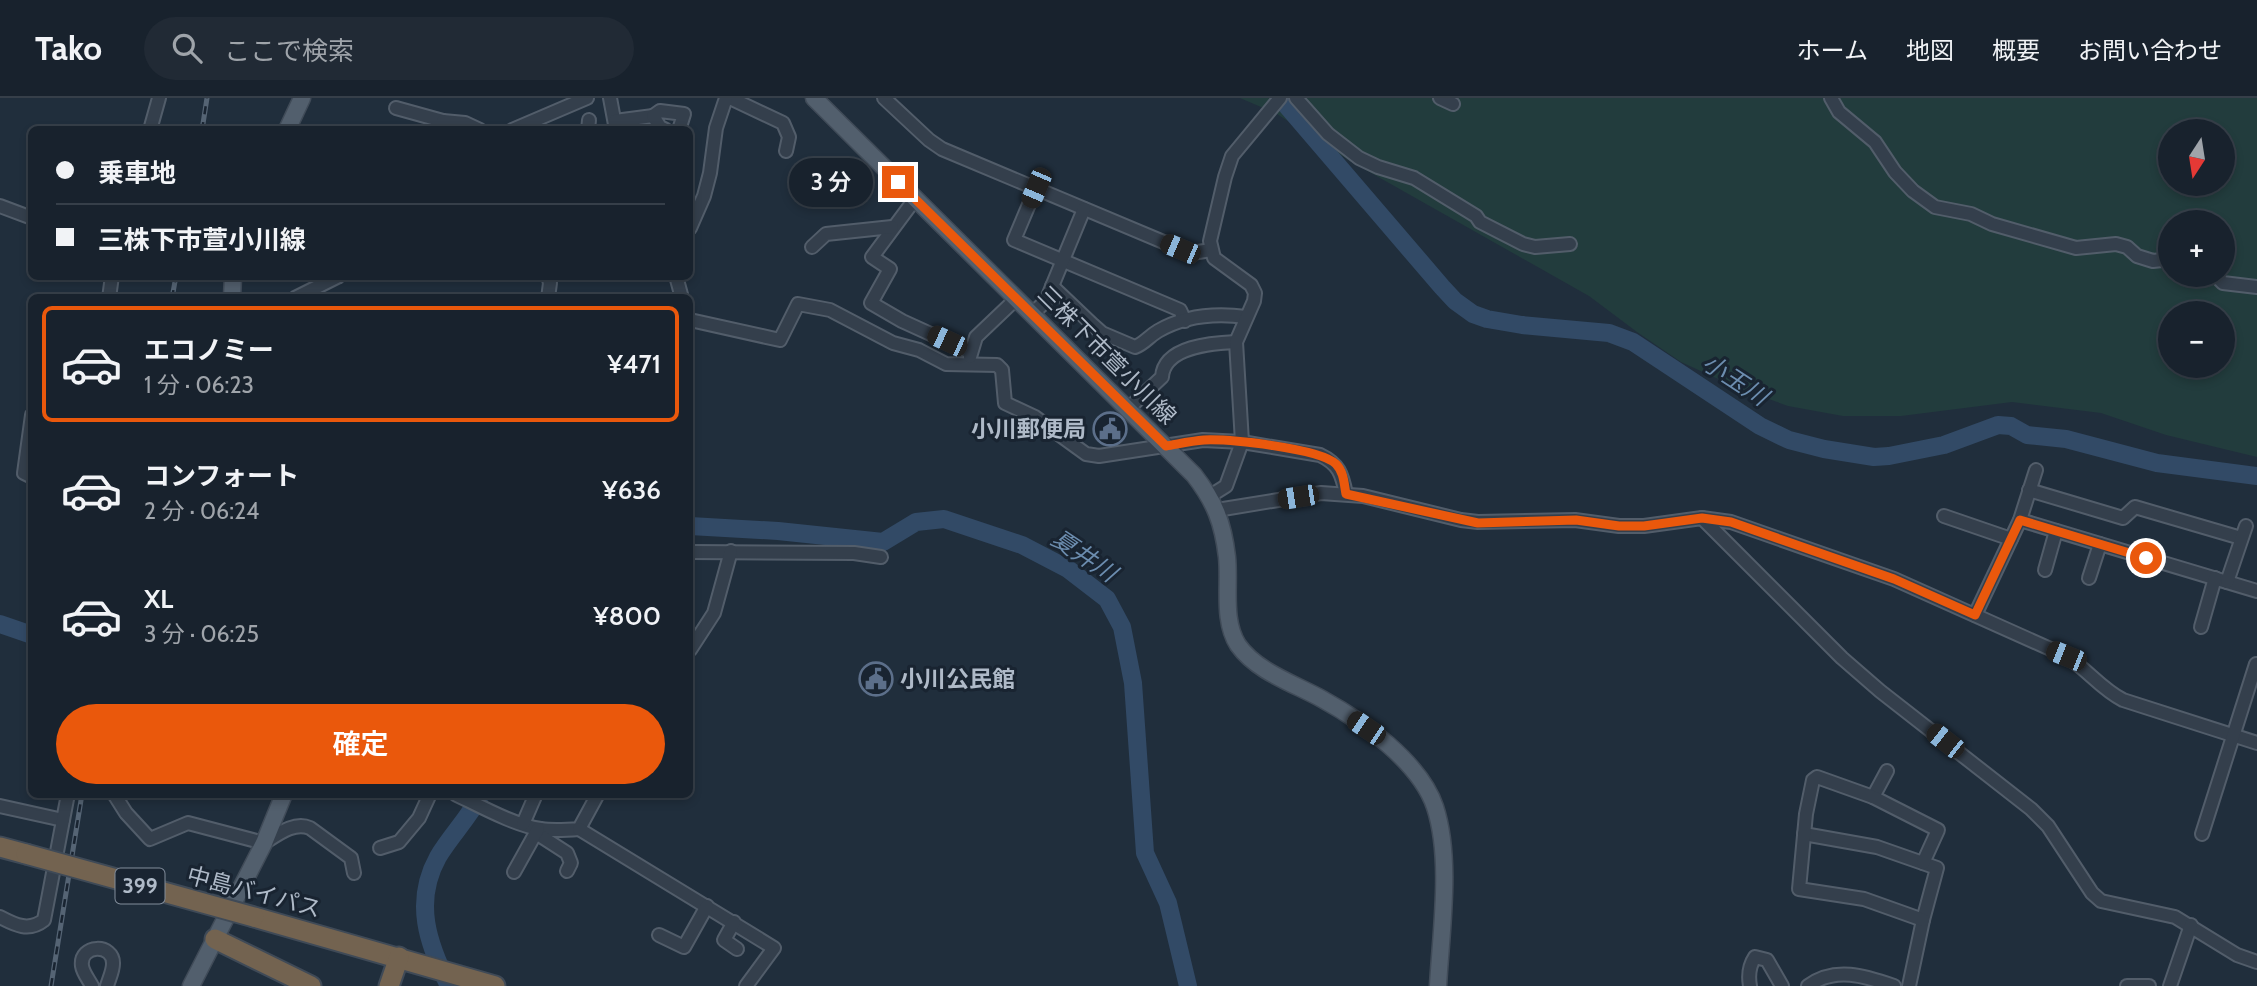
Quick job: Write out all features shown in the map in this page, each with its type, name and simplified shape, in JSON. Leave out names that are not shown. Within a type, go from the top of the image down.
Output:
[{"type":"highway","name":"中島バイパス","points":[[0,847],[400,957],[495,986]]},
{"type":"highway","points":[[215,939],[311,986]]},
{"type":"highway","points":[[389,986],[400,957]]},
{"type":"main road","points":[[289,126],[302,98]]},
{"type":"main road","name":"三株下市萱小川線","points":[[814,98],[1166,446],[1213,503],[1227,558],[1230,624],[1237,644],[1251,660],[1325,701],[1366,728],[1403,758],[1422,781],[1435,805],[1443,839],[1438,986]]},
{"type":"main road","points":[[191,986],[264,843],[282,798]]},
{"type":"street","points":[[143,98],[158,101],[151,126]]},
{"type":"street","points":[[529,126],[587,98]]},
{"type":"street","points":[[610,98],[615,125],[653,116],[660,111],[684,114],[680,126]]},
{"type":"street","points":[[693,218],[704,197],[716,128],[728,98],[783,123],[789,137],[786,151]]},
{"type":"street","points":[[884,98],[942,149],[1180,249],[1192,253],[1210,250]]},
{"type":"street","points":[[1213,503],[1226,486],[1242,442],[1236,342],[1255,293],[1251,285],[1220,264],[1210,250],[1209,241],[1232,156],[1280,98]]},
{"type":"street","points":[[1296,98],[1328,134],[1359,158],[1414,178],[1476,216],[1480,222],[1523,244],[1545,247],[1570,244]]},
{"type":"street","points":[[1440,98],[1453,104]]},
{"type":"street","points":[[1831,98],[1839,112],[1875,142],[1895,172],[1913,191],[1935,207],[1971,214],[1992,224],[2076,248],[2116,244],[2153,261],[2158,260]]},
{"type":"street","points":[[396,108],[443,125],[465,123],[471,126]]},
{"type":"street","points":[[653,116],[659,126]]},
{"type":"street","points":[[1036,188],[1014,240],[1180,310],[1185,321]]},
{"type":"street","points":[[915,199],[872,257],[890,269],[871,303],[970,358],[997,365],[1002,370],[1005,403],[1035,417],[1086,454],[1099,456],[1203,440],[1242,442],[1320,455],[1338,466],[1346,494]]},
{"type":"street","points":[[0,206],[28,216]]},
{"type":"street","points":[[1033,313],[1046,301],[1084,209]]},
{"type":"street","points":[[812,247],[827,234],[892,227]]},
{"type":"street","points":[[303,294],[331,280]]},
{"type":"street","points":[[2235,284],[2257,287]]},
{"type":"street","points":[[1052,285],[1102,333],[1135,347],[1145,344],[1159,330],[1201,316],[1228,314],[1246,317]]},
{"type":"street","points":[[970,358],[976,337],[1017,298]]},
{"type":"street","points":[[693,321],[780,340],[797,304],[830,310],[893,343],[919,351],[946,364],[970,358]]},
{"type":"street","points":[[1128,409],[1162,377],[1171,358],[1199,346],[1236,342]]},
{"type":"street","points":[[28,444],[24,473],[28,475]]},
{"type":"street","points":[[1975,615],[2020,520],[2036,470]]},
{"type":"street","points":[[2029,490],[2123,518],[2135,507],[2244,532],[2201,627]]},
{"type":"street","points":[[1213,503],[1346,494],[1478,523],[1576,520],[1619,526],[1644,526],[1702,518],[1731,522],[1894,579],[2066,656],[2080,664],[2113,695],[2257,743]]},
{"type":"street","points":[[1944,516],[2011,539]]},
{"type":"street","points":[[1702,518],[1842,658],[2031,809],[2048,826],[2092,893],[2101,901],[2110,905],[2158,912],[2190,925],[2237,955],[2257,962]]},
{"type":"street","points":[[2020,520],[2257,591]]},
{"type":"street","points":[[2045,570],[2056,531]]},
{"type":"street","points":[[2089,578],[2100,544]]},
{"type":"street","points":[[693,646],[715,613],[731,551]]},
{"type":"street","points":[[693,552],[854,554],[881,558]]},
{"type":"street","points":[[2202,834],[2256,664]]},
{"type":"street","points":[[1873,797],[1887,771]]},
{"type":"street","points":[[1923,863],[1938,830],[1873,797],[1817,776],[1813,779],[1799,889],[1864,899],[1923,920]]},
{"type":"street","points":[[0,917],[19,927],[39,924],[44,920],[67,798]]},
{"type":"street","points":[[117,798],[126,813],[150,839],[188,823],[264,843],[302,825],[351,859],[354,873]]},
{"type":"street","points":[[380,848],[399,842],[419,818],[428,798]]},
{"type":"street","points":[[462,798],[537,831],[567,853],[571,863],[567,871]]},
{"type":"street","points":[[523,824],[534,798]]},
{"type":"street","points":[[579,829],[596,798]]},
{"type":"street","points":[[0,806],[63,820]]},
{"type":"street","points":[[537,831],[579,829],[774,947],[746,986]]},
{"type":"street","points":[[514,872],[537,831]]},
{"type":"street","points":[[1804,834],[1877,847],[1937,867],[1909,986]]},
{"type":"street","points":[[659,935],[684,947],[706,905]]},
{"type":"street","points":[[734,922],[724,940],[737,949]]},
{"type":"street","points":[[2170,986],[2190,925]]},
{"type":"street","points":[[92,986],[83,969],[82,960],[90,950],[98,948],[106,951],[113,961],[107,986]]},
{"type":"street","points":[[1750,986],[1748,975],[1751,963],[1755,957],[1760,957],[1766,960],[1782,986]]},
{"type":"street","points":[[1808,986],[1828,976],[1843,973],[1869,977],[1894,986]]},
{"type":"street","points":[[2127,986],[2149,986]]},
{"type":"green space","points":[[1240,98],[2257,98],[2257,457],[2166,435],[2101,413],[2012,402],[1901,416],[1843,416],[1788,406],[1738,388],[1681,362],[1589,296],[1350,161],[1277,114]]},
{"type":"waterway","name":"小玉川","points":[[1280,98],[1442,287],[1473,314],[1522,325],[1609,333],[1633,342],[1760,426],[1789,440],[1824,449],[1874,457],[1889,456],[1944,445],[1998,425],[2011,426],[2027,435],[2066,439],[2157,463],[2257,476]]},
{"type":"waterway","name":"夏井川","points":[[693,526],[778,531],[883,542],[916,522],[944,519],[1022,545],[1068,569],[1107,599],[1122,627],[1133,683],[1145,853],[1168,903],[1188,986]]},
{"type":"waterway","name":"夏井川","points":[[0,624],[28,634]]},
{"type":"waterway","points":[[449,986],[435,954],[426,923],[426,890],[438,857],[479,798]]},
{"type":"railway","points":[[203,126],[207,98]]},
{"type":"railway","points":[[173,294],[175,280]]},
{"type":"railway","points":[[51,986],[81,798]]},
{"type":"place","name":"小川郵便局","points":[[1110,429]]},
{"type":"place","name":"小川公民館","points":[[876,679]]},
{"type":"route","points":[[898,182],[1166,446],[1203,440],[1242,442],[1320,455],[1338,466],[1346,494],[1461,520],[1492,523],[1576,520],[1619,526],[1644,526],[1702,518],[1731,522],[1894,579],[1975,615],[2020,520],[2146,558]]}]
